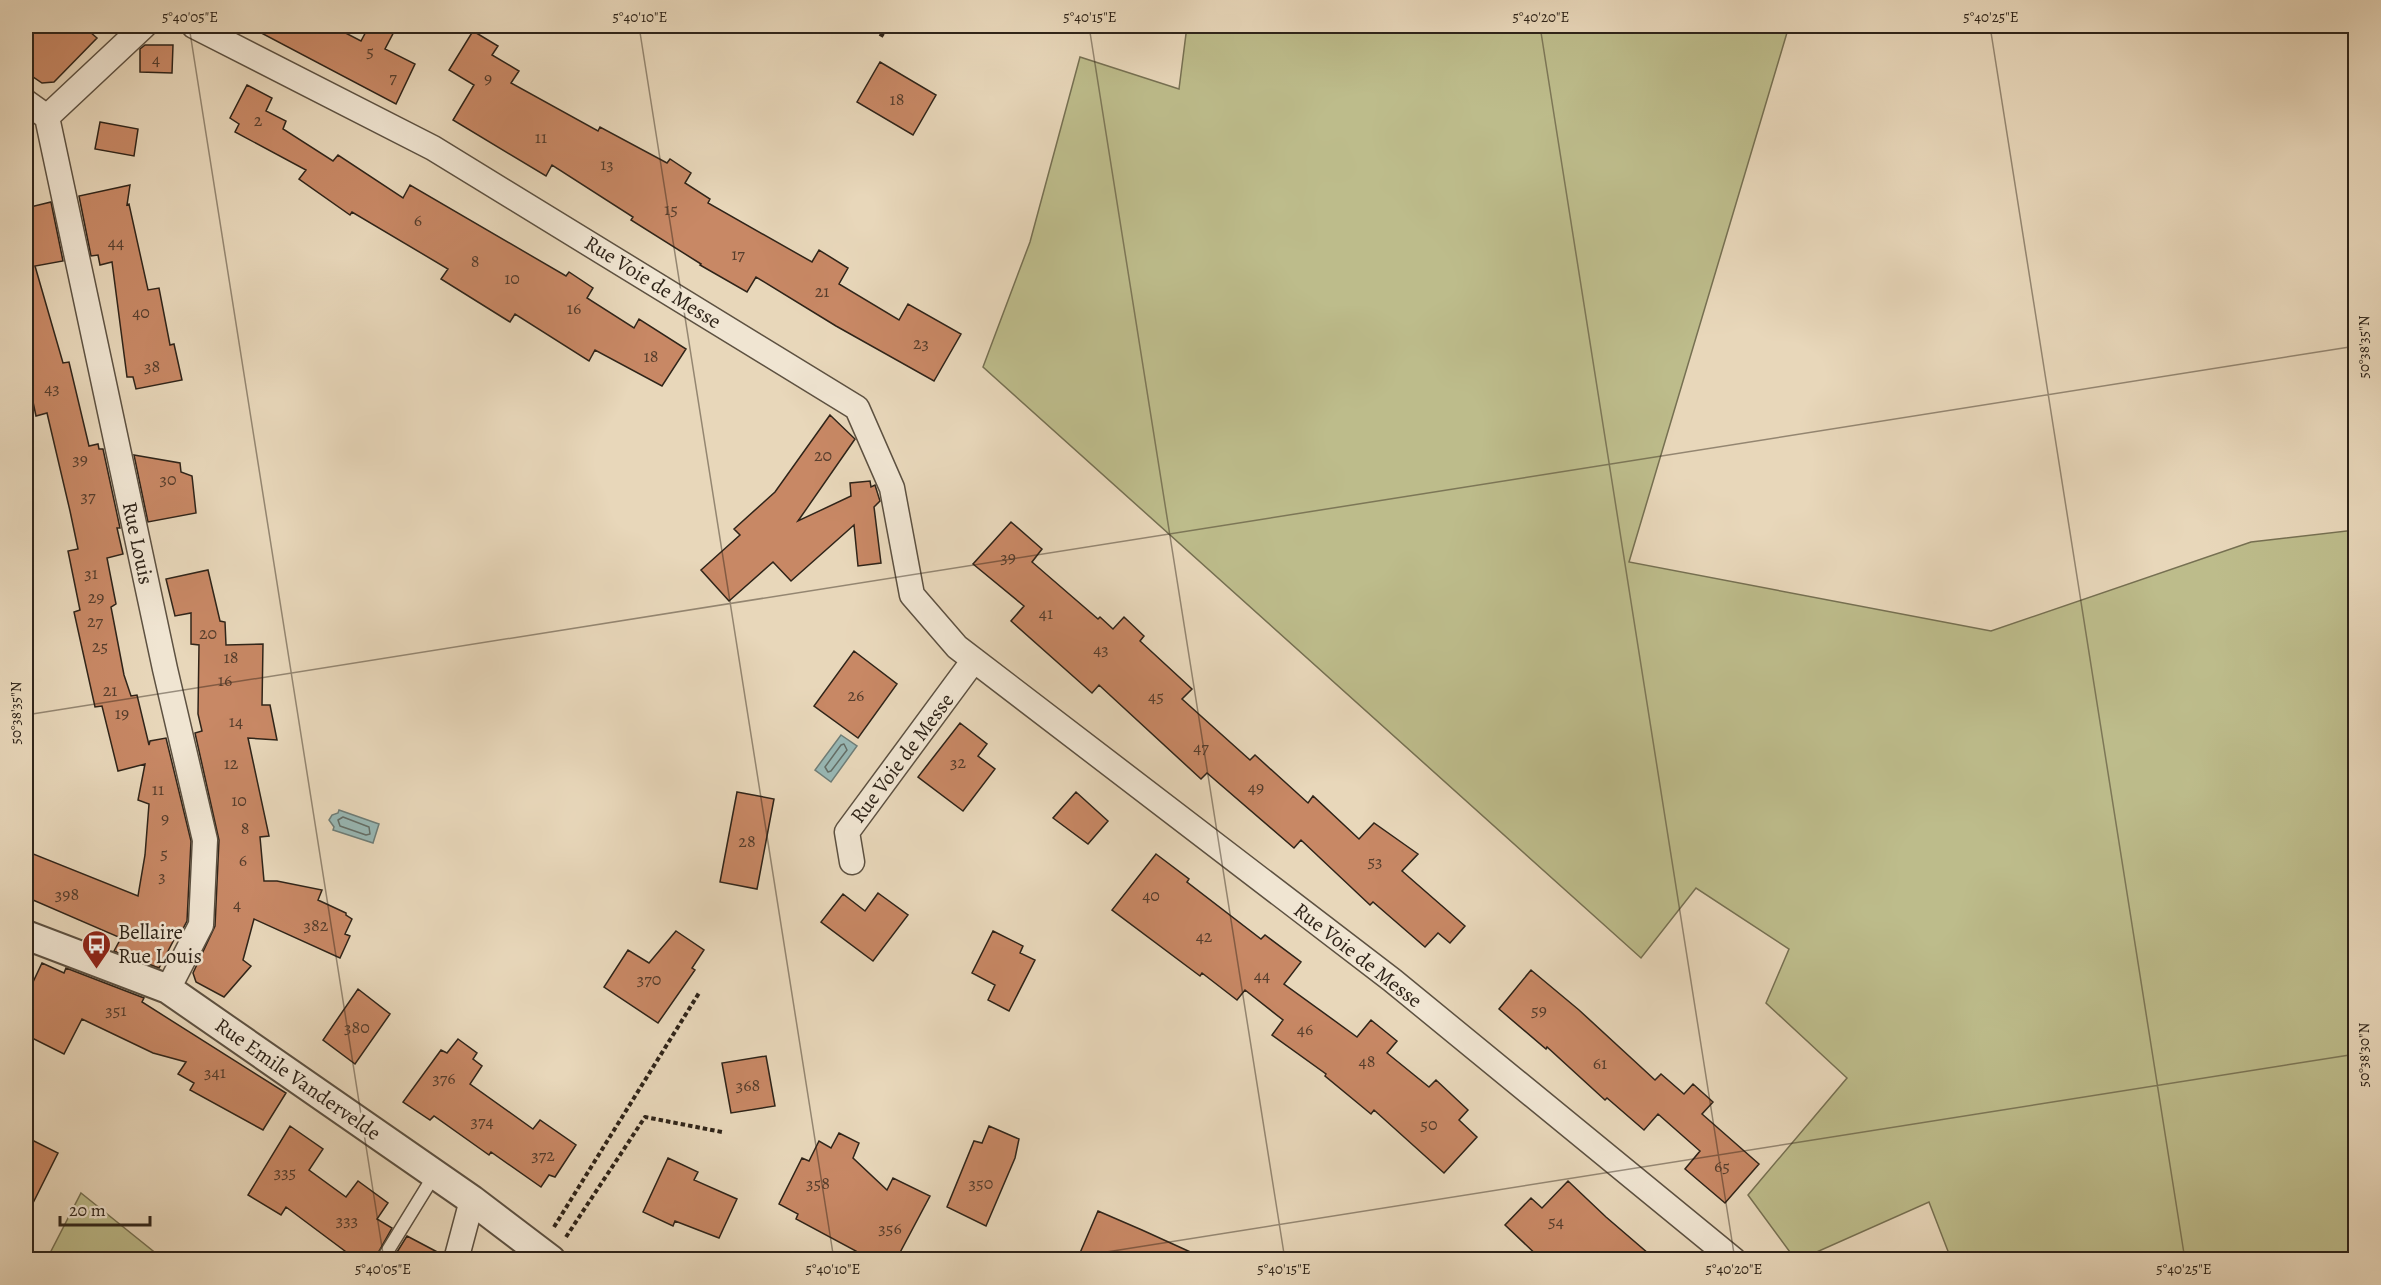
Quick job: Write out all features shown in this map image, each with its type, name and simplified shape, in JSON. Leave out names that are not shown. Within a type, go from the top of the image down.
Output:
[{"type":"street","points":[[26,102],[47,117],[144,26]]},
{"type":"street","name":"Rue Voie de Messe","points":[[194,26],[433,148],[857,408],[892,488],[912,595],[957,647],[1392,980],[1734,1260]]},
{"type":"street","name":"Rue Louis","points":[[47,117],[165,669],[205,840],[201,925],[168,989]]},
{"type":"street","name":"Rue Voie de Messe","points":[[852,862],[847,832],[974,660]]},
{"type":"street","name":"Rue Emile Vandervelde","points":[[26,935],[168,989],[472,1200],[547,1257]]},
{"type":"street","points":[[456,1260],[472,1200]]},
{"type":"lane","points":[[382,1260],[435,1174]]},
{"type":"path","points":[[867,26],[885,37]]},
{"type":"path","points":[[547,1257],[699,993]]},
{"type":"path","points":[[547,1257],[645,1118],[722,1132]]},
{"type":"shaded area","points":[[1187,26],[1789,26],[1629,562],[1991,631],[2251,542],[2355,530],[2355,1259],[1951,1259],[1929,1202],[1801,1259],[1795,1259],[1748,1195],[1847,1078],[1766,1003],[1789,949],[1696,888],[1641,958],[983,367],[1030,242],[1080,57],[1179,89]]},
{"type":"shaded area","points":[[81,1193],[163,1259],[47,1259]]},
{"type":"water","points":[[841,735],[857,746],[831,782],[815,770]]},
{"type":"water","points":[[339,810],[379,824],[373,843],[333,830],[334,827],[329,820]]},
{"type":"building","points":[[26,26],[83,26],[97,38],[54,82],[42,83],[26,72]]},
{"type":"building","points":[[248,26],[332,26],[361,41],[369,26],[397,26],[385,49],[415,64],[396,104]]},
{"type":"building","points":[[473,31],[498,46],[492,55],[519,71],[511,83],[598,131],[600,127],[667,163],[670,159],[691,173],[685,183],[710,199],[708,203],[812,262],[819,250],[848,268],[839,284],[899,320],[908,304],[961,334],[934,381],[836,326],[756,277],[747,292],[700,265],[631,220],[633,217],[552,165],[546,176],[453,120],[474,85],[449,70]]},
{"type":"building","points":[[145,45],[173,45],[172,73],[140,72],[140,49]]},
{"type":"building","points":[[880,62],[936,95],[913,135],[857,102]]},
{"type":"building","points":[[247,85],[272,98],[266,111],[286,121],[283,129],[333,161],[338,155],[403,198],[410,185],[566,276],[569,272],[593,288],[587,298],[634,328],[639,319],[686,349],[662,386],[595,350],[589,361],[515,314],[510,322],[441,279],[448,269],[352,212],[350,215],[299,179],[306,170],[235,132],[239,124],[230,118]]},
{"type":"building","points":[[100,122],[138,129],[134,156],[95,149]]},
{"type":"building","points":[[130,185],[127,205],[129,204],[148,290],[159,288],[170,345],[174,344],[182,380],[136,389],[133,377],[127,377],[112,262],[100,265],[98,255],[91,256],[79,196]]},
{"type":"building","points":[[51,202],[63,261],[35,266],[63,363],[69,362],[89,446],[98,444],[99,449],[103,449],[120,528],[117,528],[123,554],[107,558],[116,604],[111,607],[124,675],[131,696],[137,695],[149,745],[150,741],[166,738],[191,841],[187,921],[178,938],[177,934],[159,968],[114,951],[121,938],[26,897],[26,851],[138,896],[145,855],[149,804],[138,800],[145,764],[118,771],[102,706],[95,707],[74,612],[80,610],[68,551],[78,549],[47,413],[36,416],[26,369],[26,208]]},
{"type":"building","points":[[830,415],[855,439],[798,521],[851,496],[850,483],[870,481],[871,487],[875,485],[880,501],[874,507],[881,563],[858,566],[854,525],[791,581],[773,562],[729,601],[701,570],[740,535],[734,529],[775,492]]},
{"type":"building","points":[[134,455],[180,463],[181,472],[192,476],[196,513],[148,522]]},
{"type":"building","points":[[1011,522],[1042,549],[1032,562],[1098,619],[1100,617],[1113,629],[1124,617],[1144,636],[1140,641],[1192,689],[1182,699],[1250,760],[1255,755],[1308,803],[1313,796],[1359,839],[1374,823],[1418,854],[1402,871],[1465,926],[1450,943],[1438,933],[1425,947],[1373,902],[1370,905],[1301,840],[1294,848],[1207,773],[1201,779],[1099,685],[1092,693],[1011,621],[1024,606],[973,564]]},
{"type":"building","points":[[208,570],[220,621],[225,622],[226,645],[263,644],[262,705],[270,705],[277,740],[248,738],[269,836],[260,837],[264,881],[277,881],[322,890],[318,900],[346,913],[352,919],[345,934],[350,936],[340,958],[254,919],[243,960],[251,966],[224,997],[196,982],[193,973],[215,926],[219,840],[195,733],[202,731],[198,714],[199,645],[191,644],[191,613],[175,616],[166,579]]},
{"type":"building","points":[[854,651],[897,684],[858,738],[814,706]]},
{"type":"building","points":[[960,723],[987,744],[978,756],[995,769],[963,811],[918,777]]},
{"type":"building","points":[[737,792],[774,799],[757,889],[720,882]]},
{"type":"building","points":[[1076,792],[1108,821],[1088,844],[1053,818]]},
{"type":"building","points":[[1156,854],[1189,879],[1187,882],[1261,939],[1265,935],[1301,962],[1284,984],[1357,1037],[1371,1020],[1397,1041],[1387,1053],[1429,1087],[1436,1080],[1468,1110],[1459,1120],[1477,1137],[1444,1173],[1374,1110],[1371,1114],[1325,1076],[1326,1074],[1272,1035],[1283,1020],[1245,990],[1237,1000],[1202,973],[1200,976],[1112,910]]},
{"type":"building","points":[[878,893],[908,915],[873,961],[821,922],[843,894],[865,911]]},
{"type":"building","points":[[676,931],[704,950],[692,968],[695,970],[658,1023],[604,987],[628,950],[649,963]]},
{"type":"building","points":[[993,931],[1023,946],[1020,953],[1035,960],[1009,1011],[988,1000],[995,985],[972,973]]},
{"type":"building","points":[[42,963],[64,973],[66,968],[144,998],[142,1002],[286,1093],[263,1130],[190,1090],[194,1083],[178,1074],[186,1062],[153,1053],[82,1019],[64,1054],[26,1035],[26,997]]},
{"type":"building","points":[[1531,970],[1579,1010],[1655,1080],[1661,1074],[1684,1094],[1693,1084],[1713,1102],[1702,1114],[1759,1164],[1725,1203],[1685,1169],[1700,1151],[1658,1114],[1644,1130],[1607,1098],[1605,1100],[1547,1047],[1546,1049],[1499,1009]]},
{"type":"building","points":[[358,989],[390,1014],[355,1064],[323,1040]]},
{"type":"building","points":[[458,1039],[477,1053],[473,1059],[482,1066],[470,1084],[533,1129],[540,1120],[576,1145],[555,1177],[549,1175],[541,1187],[491,1152],[489,1155],[434,1116],[430,1120],[403,1102],[441,1050],[447,1053]]},
{"type":"building","points":[[766,1056],[775,1106],[731,1113],[722,1063]]},
{"type":"building","points":[[290,1126],[323,1149],[309,1170],[346,1197],[358,1181],[388,1203],[377,1219],[392,1228],[374,1260],[357,1260],[286,1207],[281,1215],[248,1195]]},
{"type":"building","points":[[989,1126],[1019,1139],[1015,1158],[986,1226],[947,1207],[974,1141],[982,1143]]},
{"type":"building","points":[[839,1133],[859,1143],[853,1158],[887,1190],[893,1178],[930,1196],[896,1260],[852,1260],[856,1251],[796,1219],[798,1214],[779,1204],[802,1158],[809,1161],[819,1141],[831,1148]]},
{"type":"building","points":[[26,1137],[58,1153],[26,1217]]},
{"type":"building","points":[[668,1158],[698,1172],[694,1180],[737,1199],[719,1238],[675,1221],[673,1226],[643,1212]]},
{"type":"building","points":[[1568,1181],[1656,1260],[1542,1260],[1505,1225],[1531,1198],[1542,1208]]},
{"type":"building","points":[[1098,1211],[1142,1230],[1208,1260],[1077,1260]]},
{"type":"building","points":[[407,1236],[443,1255],[442,1260],[392,1260]]},
{"type":"place","name":"Bellaire Rue Louis","points":[[97,970]]}]
